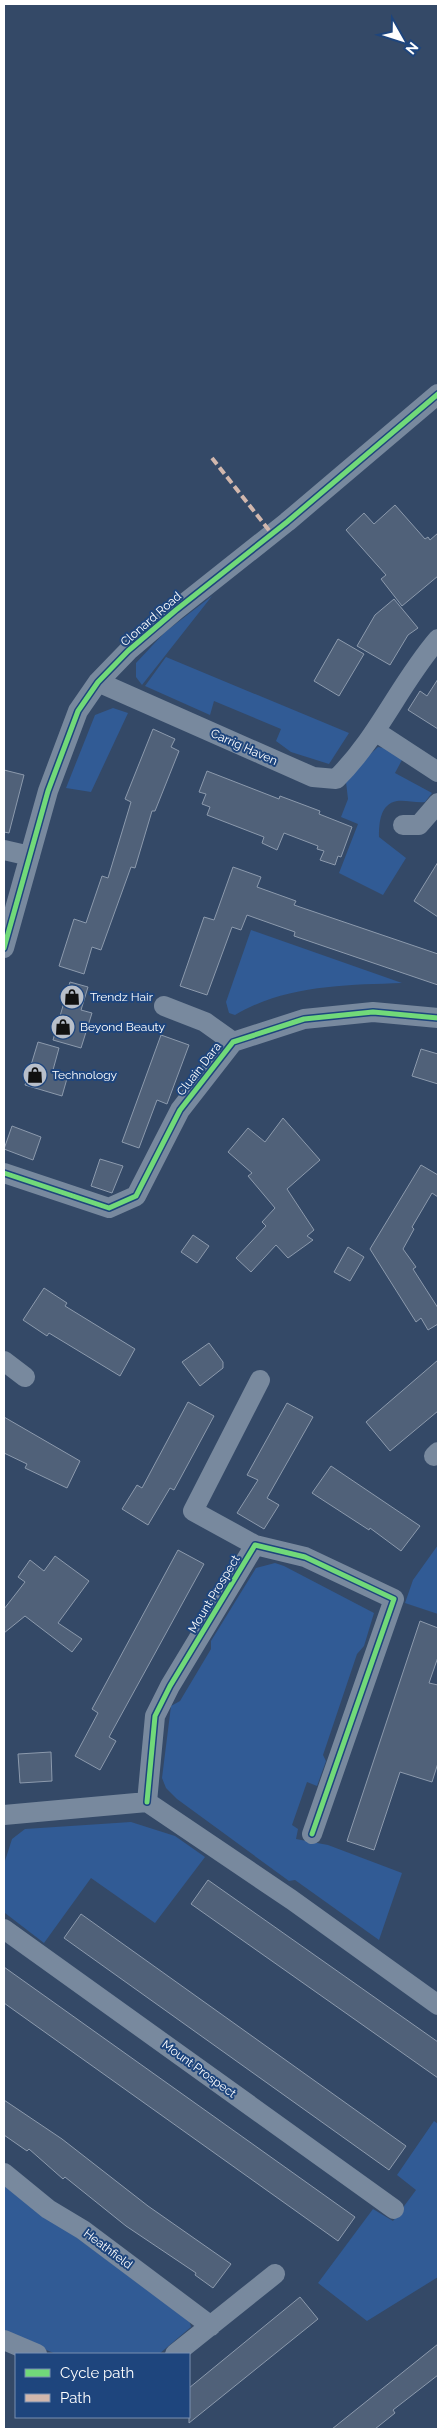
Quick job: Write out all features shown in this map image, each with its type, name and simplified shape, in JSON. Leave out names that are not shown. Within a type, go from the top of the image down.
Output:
[{"type":"street","name":"Clonard Road","points":[[4,948],[48,791],[78,712],[98,682],[128,651],[176,610],[287,522],[438,394]]},
{"type":"street","name":"Carrig Haven","points":[[98,682],[313,777],[336,779],[357,758],[424,656],[438,639]]},
{"type":"street","points":[[376,731],[438,772]]},
{"type":"street","points":[[403,825],[419,825],[438,803]]},
{"type":"street","points":[[4,850],[30,856]]},
{"type":"street","name":"Cluain Dara","points":[[164,1006],[205,1022],[233,1042]]},
{"type":"street","name":"Cluain Dara","points":[[4,1173],[109,1208],[136,1196],[180,1110],[233,1042],[304,1019],[372,1012],[438,1018]]},
{"type":"street","points":[[4,1361],[25,1376]]},
{"type":"street","name":"Mount Prospect","points":[[260,1380],[193,1511],[255,1545],[305,1557],[394,1599],[312,1834]]},
{"type":"street","name":"Mount Prospect","points":[[148,1802],[155,1716],[170,1686],[255,1545]]},
{"type":"street","points":[[4,1817],[148,1802],[437,2001]]},
{"type":"street","name":"Mount Prospect","points":[[4,1929],[394,2209]]},
{"type":"street","name":"Heathfield","points":[[4,2173],[48,2209],[83,2230],[211,2326]]},
{"type":"street","points":[[176,2353],[275,2274]]},
{"type":"street","points":[[4,2340],[35,2353]]},
{"type":"shaded area","points":[[212,596],[142,685],[136,677],[136,663],[165,632]]},
{"type":"shaded area","points":[[166,657],[349,733],[329,764],[291,752],[276,741],[281,729],[214,701],[210,715],[145,686]]},
{"type":"shaded area","points":[[113,708],[128,713],[91,792],[66,788],[95,715]]},
{"type":"shaded area","points":[[378,747],[389,749],[403,758],[395,773],[432,793],[425,802],[397,801],[391,803],[384,810],[380,820],[379,837],[406,858],[383,895],[339,873],[358,824],[341,817],[348,799],[346,782]]},
{"type":"shaded area","points":[[251,930],[402,983],[316,988],[274,998],[254,1005],[235,1015],[229,1013],[226,1002]]},
{"type":"shaded area","points":[[438,1545],[438,1614],[405,1603],[413,1580]]},
{"type":"shaded area","points":[[275,1563],[374,1613],[364,1646],[357,1654],[323,1755],[326,1761],[317,1786],[307,1782],[292,1825],[298,1829],[296,1839],[328,1845],[402,1873],[379,1940],[295,1880],[289,1881],[177,1799],[166,1788],[162,1778],[171,1706],[180,1701],[211,1649],[211,1641],[256,1568]]},
{"type":"shaded area","points":[[131,1822],[175,1836],[205,1857],[155,1923],[91,1878],[44,1943],[5,1913],[4,1864],[12,1839],[25,1829]]},
{"type":"shaded area","points":[[434,2121],[438,2124],[438,2277],[367,2321],[318,2283],[373,2209],[393,2221],[416,2190],[397,2175]]},
{"type":"shaded area","points":[[4,2184],[189,2320],[191,2327],[160,2353],[54,2353],[4,2332]]},
{"type":"building","points":[[395,505],[425,539],[428,537],[430,540],[438,533],[438,576],[402,606],[381,579],[386,575],[346,530],[364,513],[374,524]]},
{"type":"building","points":[[394,599],[418,628],[408,635],[390,665],[357,646],[375,615]]},
{"type":"building","points":[[338,639],[364,654],[339,696],[314,681]]},
{"type":"building","points":[[438,679],[438,729],[408,710],[420,691],[427,696]]},
{"type":"building","points":[[153,729],[175,739],[171,747],[179,751],[155,811],[152,811],[135,868],[131,867],[101,950],[92,947],[84,974],[59,966],[74,919],[86,923],[102,876],[108,878],[131,802],[125,799]]},
{"type":"building","points":[[4,770],[24,775],[9,833],[4,832]]},
{"type":"building","points":[[207,771],[279,799],[280,796],[320,811],[319,814],[352,827],[341,857],[338,856],[335,865],[320,860],[324,851],[317,849],[318,846],[284,833],[277,850],[262,843],[264,837],[207,815],[210,807],[202,804],[206,794],[199,792]]},
{"type":"building","points":[[438,862],[438,917],[414,901]]},
{"type":"building","points":[[233,867],[261,877],[257,887],[296,901],[294,905],[438,954],[438,985],[294,936],[295,932],[247,915],[241,930],[232,927],[207,995],[180,986],[204,917],[214,920]]},
{"type":"building","points":[[70,982],[88,987],[81,1010],[92,1013],[81,1048],[53,1040]]},
{"type":"building","points":[[161,1035],[189,1045],[167,1104],[157,1100],[139,1148],[122,1142]]},
{"type":"building","points":[[38,1042],[59,1048],[53,1070],[68,1075],[62,1096],[25,1085]]},
{"type":"building","points":[[421,1049],[438,1054],[438,1084],[412,1076]]},
{"type":"building","points":[[283,1118],[320,1160],[287,1189],[314,1230],[307,1236],[313,1240],[288,1258],[276,1245],[251,1272],[236,1258],[266,1226],[262,1222],[275,1208],[248,1176],[252,1173],[228,1152],[248,1128],[265,1142]]},
{"type":"building","points":[[12,1126],[41,1137],[33,1160],[4,1149]]},
{"type":"building","points":[[100,1159],[123,1166],[112,1193],[91,1186]]},
{"type":"building","points":[[421,1165],[438,1175],[438,1197],[432,1193],[412,1227],[414,1229],[403,1249],[416,1267],[413,1269],[438,1308],[438,1324],[428,1330],[421,1318],[416,1322],[370,1249]]},
{"type":"building","points":[[193,1235],[209,1246],[197,1263],[181,1252]]},
{"type":"building","points":[[348,1247],[364,1257],[350,1281],[334,1272]]},
{"type":"building","points":[[44,1288],[67,1303],[65,1306],[135,1349],[120,1376],[49,1333],[47,1336],[23,1320]]},
{"type":"building","points":[[209,1343],[223,1362],[223,1368],[200,1386],[182,1362]]},
{"type":"building","points":[[438,1360],[438,1411],[390,1451],[366,1422]]},
{"type":"building","points":[[188,1402],[214,1416],[174,1490],[170,1488],[148,1525],[122,1509],[137,1485],[142,1488]]},
{"type":"building","points":[[287,1403],[313,1417],[267,1498],[279,1505],[264,1529],[237,1513],[258,1480],[247,1475]]},
{"type":"building","points":[[4,1417],[80,1461],[67,1488],[25,1468],[27,1464],[4,1453]]},
{"type":"building","points":[[331,1466],[420,1526],[401,1551],[370,1528],[369,1530],[312,1493]]},
{"type":"building","points":[[178,1550],[204,1564],[109,1737],[116,1741],[100,1770],[75,1756],[98,1713],[92,1709]]},
{"type":"building","points":[[55,1556],[89,1581],[58,1623],[82,1639],[72,1652],[25,1616],[4,1633],[4,1609],[25,1582],[18,1577],[30,1560],[44,1571]]},
{"type":"building","points":[[420,1621],[438,1628],[438,1657],[429,1683],[438,1685],[438,1763],[432,1782],[400,1772],[374,1850],[347,1841]]},
{"type":"building","points":[[51,1752],[52,1781],[20,1783],[18,1754]]},
{"type":"building","points":[[208,1880],[438,2042],[438,2078],[191,1904]]},
{"type":"building","points":[[81,1914],[406,2146],[389,2170],[64,1938]]},
{"type":"building","points":[[4,1967],[355,2217],[338,2241],[4,2003]]},
{"type":"building","points":[[4,2100],[62,2139],[148,2206],[231,2264],[213,2288],[195,2275],[196,2273],[126,2226],[65,2177],[63,2179],[29,2149],[27,2151],[4,2135]]},
{"type":"building","points":[[300,2297],[318,2319],[189,2423],[190,2387]]},
{"type":"building","points":[[438,2344],[438,2375],[393,2410],[395,2413],[375,2429],[332,2429]]},
{"type":"marked path","points":[[212,458],[272,534]]},
{"type":"cycle path","points":[[4,948],[48,791],[78,711],[98,682],[128,651],[176,610],[287,522],[438,394]]},
{"type":"cycle path","points":[[4,1173],[109,1208],[136,1196],[180,1110],[233,1042],[304,1019],[373,1012],[438,1018]]},
{"type":"cycle path","points":[[147,1802],[155,1716],[170,1686],[255,1545],[305,1557],[394,1599],[312,1834]]},
{"type":"place","name":"Trendz Hair","points":[[72,997]]},
{"type":"place","name":"Beyond Beauty","points":[[63,1027]]},
{"type":"place","name":"Technology","points":[[35,1075]]}]
